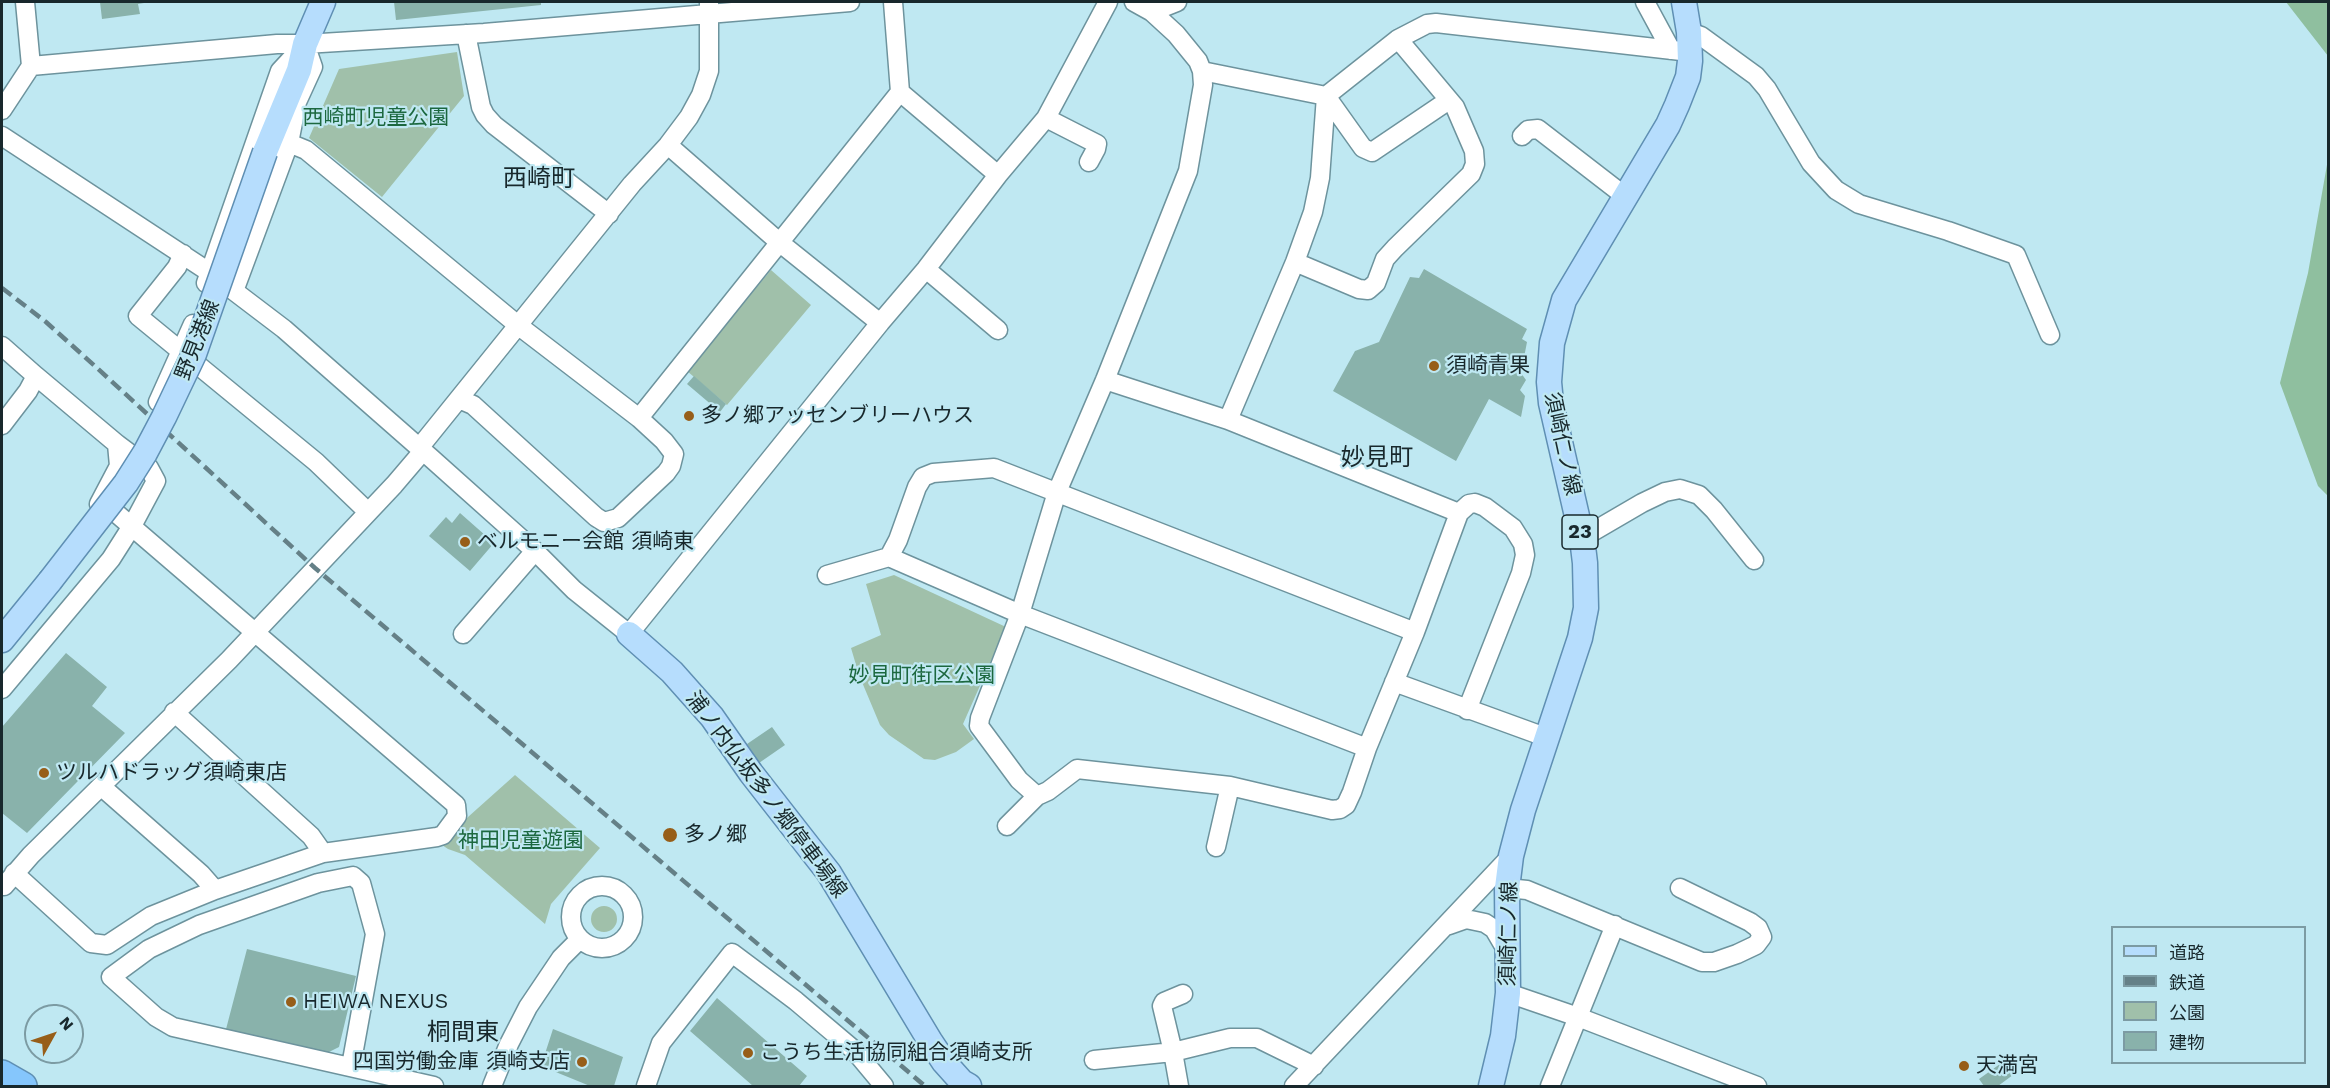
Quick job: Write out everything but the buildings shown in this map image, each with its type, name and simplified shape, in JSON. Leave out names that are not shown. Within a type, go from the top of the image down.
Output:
[{"type":"highway","points":[[2,1074],[23,1086]]},
{"type":"main road","name":"野見港線","points":[[2,640],[126,483],[169,408],[208,316],[265,152],[299,70],[305,44],[323,2]]},
{"type":"main road","name":"須崎仁ノ線","points":[[1491,1086],[1503,1036],[1508,993],[1507,888],[1511,856],[1522,810],[1580,638],[1586,608],[1582,538],[1551,403],[1549,382],[1552,343],[1564,300],[1668,125],[1688,77],[1683,45],[1684,2]]},
{"type":"main road","name":"浦ノ内仏坂多ノ郷停車場線","points":[[629,634],[672,672],[712,717],[751,774],[829,873],[930,1041],[950,1068],[969,1086]]},
{"type":"street","points":[[2,111],[31,66],[25,2]]},
{"type":"street","points":[[31,66],[265,45],[465,34],[709,8],[850,2]]},
{"type":"street","points":[[639,418],[900,92],[893,2]]},
{"type":"street","points":[[2,136],[183,254],[284,329],[535,551],[574,590],[629,634],[926,269],[998,175],[1047,118],[1108,2]]},
{"type":"street","points":[[1037,796],[1019,780],[979,726],[980,718],[1020,614],[1057,492],[1105,380],[1188,171],[1203,85],[1202,71],[1198,61],[1176,33],[1152,12],[1134,2]]},
{"type":"street","points":[[1152,12],[1177,2]]},
{"type":"street","points":[[1644,2],[1683,45]]},
{"type":"street","points":[[102,501],[132,526],[254,632],[456,805],[457,816],[443,835],[322,853],[215,890],[151,916],[107,945],[91,943],[5,883],[174,712],[229,660],[254,632],[368,512],[632,184],[668,145],[689,117],[701,95],[709,71],[709,8]]},
{"type":"street","points":[[1228,420],[1295,262],[1313,212],[1320,178],[1326,96],[1398,39],[1417,28],[1436,23],[1683,45],[1701,36],[1756,76],[1767,89],[1811,163],[1836,190],[1859,204],[1948,231],[2016,255],[2050,335]]},
{"type":"street","points":[[465,34],[485,115],[494,125],[609,214]]},
{"type":"street","points":[[1295,262],[1359,289],[1368,290],[1376,283],[1385,259],[1471,174],[1475,164],[1474,151],[1449,100],[1398,39]]},
{"type":"street","points":[[234,291],[289,143],[297,102],[313,67],[305,44]]},
{"type":"street","points":[[158,402],[182,351],[280,71],[305,44]]},
{"type":"street","points":[[1202,71],[1326,96],[1362,148],[1372,152],[1449,100]]},
{"type":"street","points":[[900,92],[998,175]]},
{"type":"street","points":[[1047,118],[1097,144],[1089,162]]},
{"type":"street","points":[[1522,136],[1532,128],[1538,129],[1626,197]]},
{"type":"street","points":[[289,143],[299,146],[315,157],[519,326],[639,418],[664,441],[674,454],[671,465],[666,473],[618,518],[604,522],[473,405],[459,399]]},
{"type":"street","points":[[668,145],[779,242],[880,323]]},
{"type":"street","points":[[183,254],[177,267],[138,316],[316,462],[368,512]]},
{"type":"street","points":[[926,269],[998,330]]},
{"type":"street","points":[[2,346],[117,444],[149,468],[156,481],[111,559],[2,689]]},
{"type":"street","points":[[2,425],[36,376]]},
{"type":"street","points":[[1105,380],[1228,420],[1459,513]]},
{"type":"street","points":[[2,623],[102,501],[119,466],[117,444]]},
{"type":"street","points":[[889,557],[923,477],[933,473],[994,468],[1415,632]]},
{"type":"street","points":[[1582,538],[1642,503],[1665,492],[1680,489],[1698,495],[1714,510],[1754,560]]},
{"type":"street","points":[[1007,826],[1037,796],[1048,791],[1077,769],[1230,786],[1332,810],[1346,805],[1415,632],[1459,513],[1469,504],[1475,503],[1485,507],[1513,528],[1523,544],[1525,555],[1521,573],[1467,710]]},
{"type":"street","points":[[463,634],[535,551]]},
{"type":"street","points":[[826,575],[889,557],[1020,614],[1367,748]]},
{"type":"street","points":[[1394,682],[1548,738]]},
{"type":"street","points":[[174,712],[311,836],[322,853]]},
{"type":"street","points":[[1216,847],[1230,786]]},
{"type":"street","points":[[102,787],[201,874],[215,890]]},
{"type":"street","points":[[1294,1086],[1449,925],[1511,856]]},
{"type":"street","points":[[351,1066],[375,934],[361,883],[353,876],[318,883],[199,925],[149,949],[111,977],[156,1017],[173,1027],[434,1086]]},
{"type":"street","points":[[1507,888],[1527,890],[1702,962],[1714,962],[1737,954],[1756,945],[1762,937],[1758,928],[1750,922],[1680,888]]},
{"type":"street","points":[[1449,925],[1466,919],[1485,923],[1494,929],[1508,953]]},
{"type":"street","points":[[1550,1086],[1615,925]]},
{"type":"street","points":[[492,1086],[509,1044],[528,1007],[561,958],[580,939]]},
{"type":"street","points":[[646,1086],[661,1043],[732,953],[796,1001],[854,1050],[884,1086]]},
{"type":"street","points":[[1508,993],[1578,1017],[1757,1086]]},
{"type":"street","points":[[1179,1086],[1162,1006],[1164,1002],[1183,994]]},
{"type":"street","points":[[1094,1060],[1173,1052],[1230,1038],[1257,1038],[1314,1066]]},
{"type":"green space","points":[[2286,2],[2328,2],[2328,56]]},
{"type":"green space","name":"西崎町児童公園","points":[[457,52],[464,96],[382,197],[309,138],[339,69]]},
{"type":"green space","points":[[2328,159],[2328,496],[2318,486],[2280,383],[2308,273]]},
{"type":"green space","points":[[771,270],[811,305],[727,405],[687,371]]},
{"type":"green space","name":"妙見町街区公園","points":[[894,575],[1006,627],[963,724],[974,739],[956,752],[935,760],[924,759],[889,735],[880,725],[859,675],[851,648],[881,635],[866,584]]},
{"type":"green space","name":"神田児童遊園","points":[[515,775],[600,848],[551,904],[545,924],[465,855],[442,845],[468,817]]},
{"type":"green space","points":[[604,906],[613,910],[617,919],[613,928],[604,932],[595,928],[591,919],[595,910]]},
{"type":"railway","points":[[2,288],[46,322],[315,568],[925,1086]]},
{"type":"place","name":"須崎青果","points":[[1434,366]]},
{"type":"place","name":"多ノ郷アッセンブリーハウス","points":[[689,416]]},
{"type":"place","name":"ベルモニー会館 須崎東","points":[[465,542]]},
{"type":"place","name":"ツルハドラッグ須崎東店","points":[[44,773]]},
{"type":"place","name":"多ノ郷","points":[[670,835]]},
{"type":"place","name":"HEIWA NEXUS","points":[[291,1002]]},
{"type":"place","name":"こうち生活協同組合須崎支所","points":[[748,1053]]},
{"type":"place","name":"四国労働金庫 須崎支店","points":[[582,1062]]},
{"type":"place","name":"天満宮","points":[[1964,1066]]},
{"type":"district","name":"西崎町","points":[[539,179]]},
{"type":"district","name":"妙見町","points":[[1377,458]]},
{"type":"district","name":"桐間東","points":[[463,1033]]}]
